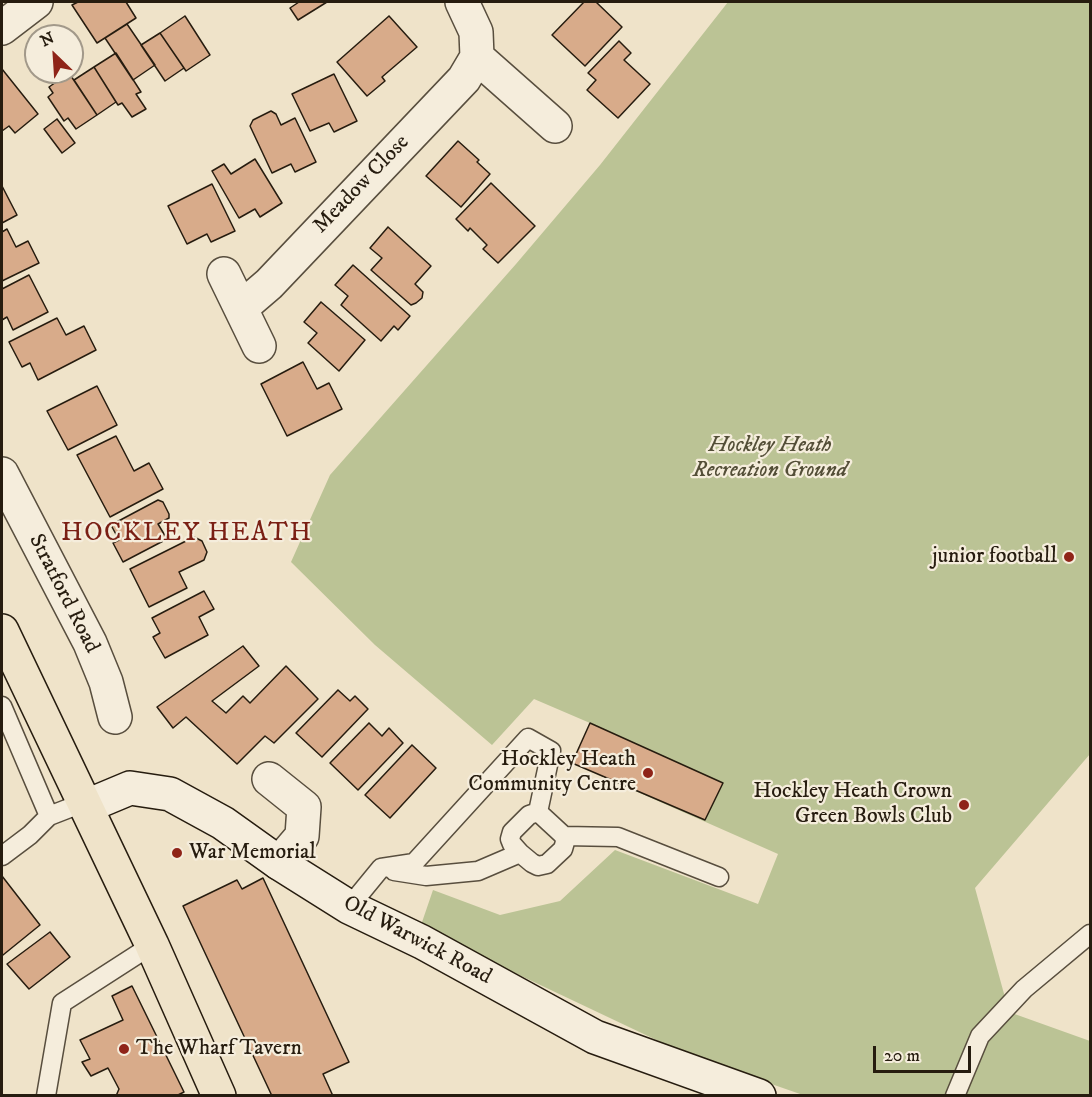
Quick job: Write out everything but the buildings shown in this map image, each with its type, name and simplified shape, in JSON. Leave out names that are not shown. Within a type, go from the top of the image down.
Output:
[{"type":"main road","points":[[2,631],[152,945],[219,1095]]},
{"type":"street","points":[[2,28],[36,2]]},
{"type":"street","points":[[462,2],[476,32],[477,57],[555,126]]},
{"type":"street","name":"Meadow Close","points":[[241,308],[269,284],[464,79],[477,57]]},
{"type":"street","points":[[224,274],[258,346]]},
{"type":"street","name":"Stratford Road","points":[[2,474],[90,643],[106,682],[115,717]]},
{"type":"street","points":[[269,779],[304,807],[302,836],[279,863]]},
{"type":"street","name":"Old Warwick Road","points":[[86,804],[130,788],[170,794],[223,823],[279,863],[349,907],[422,942],[595,1037],[759,1095]]},
{"type":"lane","points":[[2,706],[49,816]]},
{"type":"lane","points":[[11,728],[41,713]]},
{"type":"lane","points":[[349,907],[381,868],[414,863],[528,738],[551,752],[538,812]]},
{"type":"lane","points":[[2,856],[30,835],[49,816],[86,804]]},
{"type":"lane","points":[[538,812],[564,836],[618,837],[719,877]]},
{"type":"lane","points":[[538,812],[529,815],[512,832],[510,838],[512,844],[520,853],[538,866],[547,864],[563,849],[564,836]]},
{"type":"lane","points":[[381,868],[426,876],[478,871],[520,853]]},
{"type":"lane","points":[[955,1095],[980,1036],[1024,989],[1090,934]]},
{"type":"lane","points":[[46,1095],[62,1002],[152,945]]},
{"type":"green space","name":"Hockley Heath Recreation Ground","points":[[728,2],[1090,2],[1090,754],[975,888],[1009,1012],[1090,1041],[1090,1095],[803,1095],[688,1055],[420,928],[433,890],[500,915],[560,901],[615,850],[758,904],[778,854],[572,763],[590,723],[534,699],[492,745],[375,645],[291,562],[330,475],[600,165]]},
{"type":"place","name":"junior football","points":[[1069,557]]},
{"type":"place","name":"Hockley Heath Community Centre","points":[[648,773]]},
{"type":"place","name":"Hockley Heath Crown Green Bowls Club","points":[[964,805]]},
{"type":"place","name":"War Memorial","points":[[177,853]]},
{"type":"place","name":"The Wharf Tavern","points":[[124,1049]]},
{"type":"district","name":"HOCKLEY HEATH","points":[[187,535]]}]
